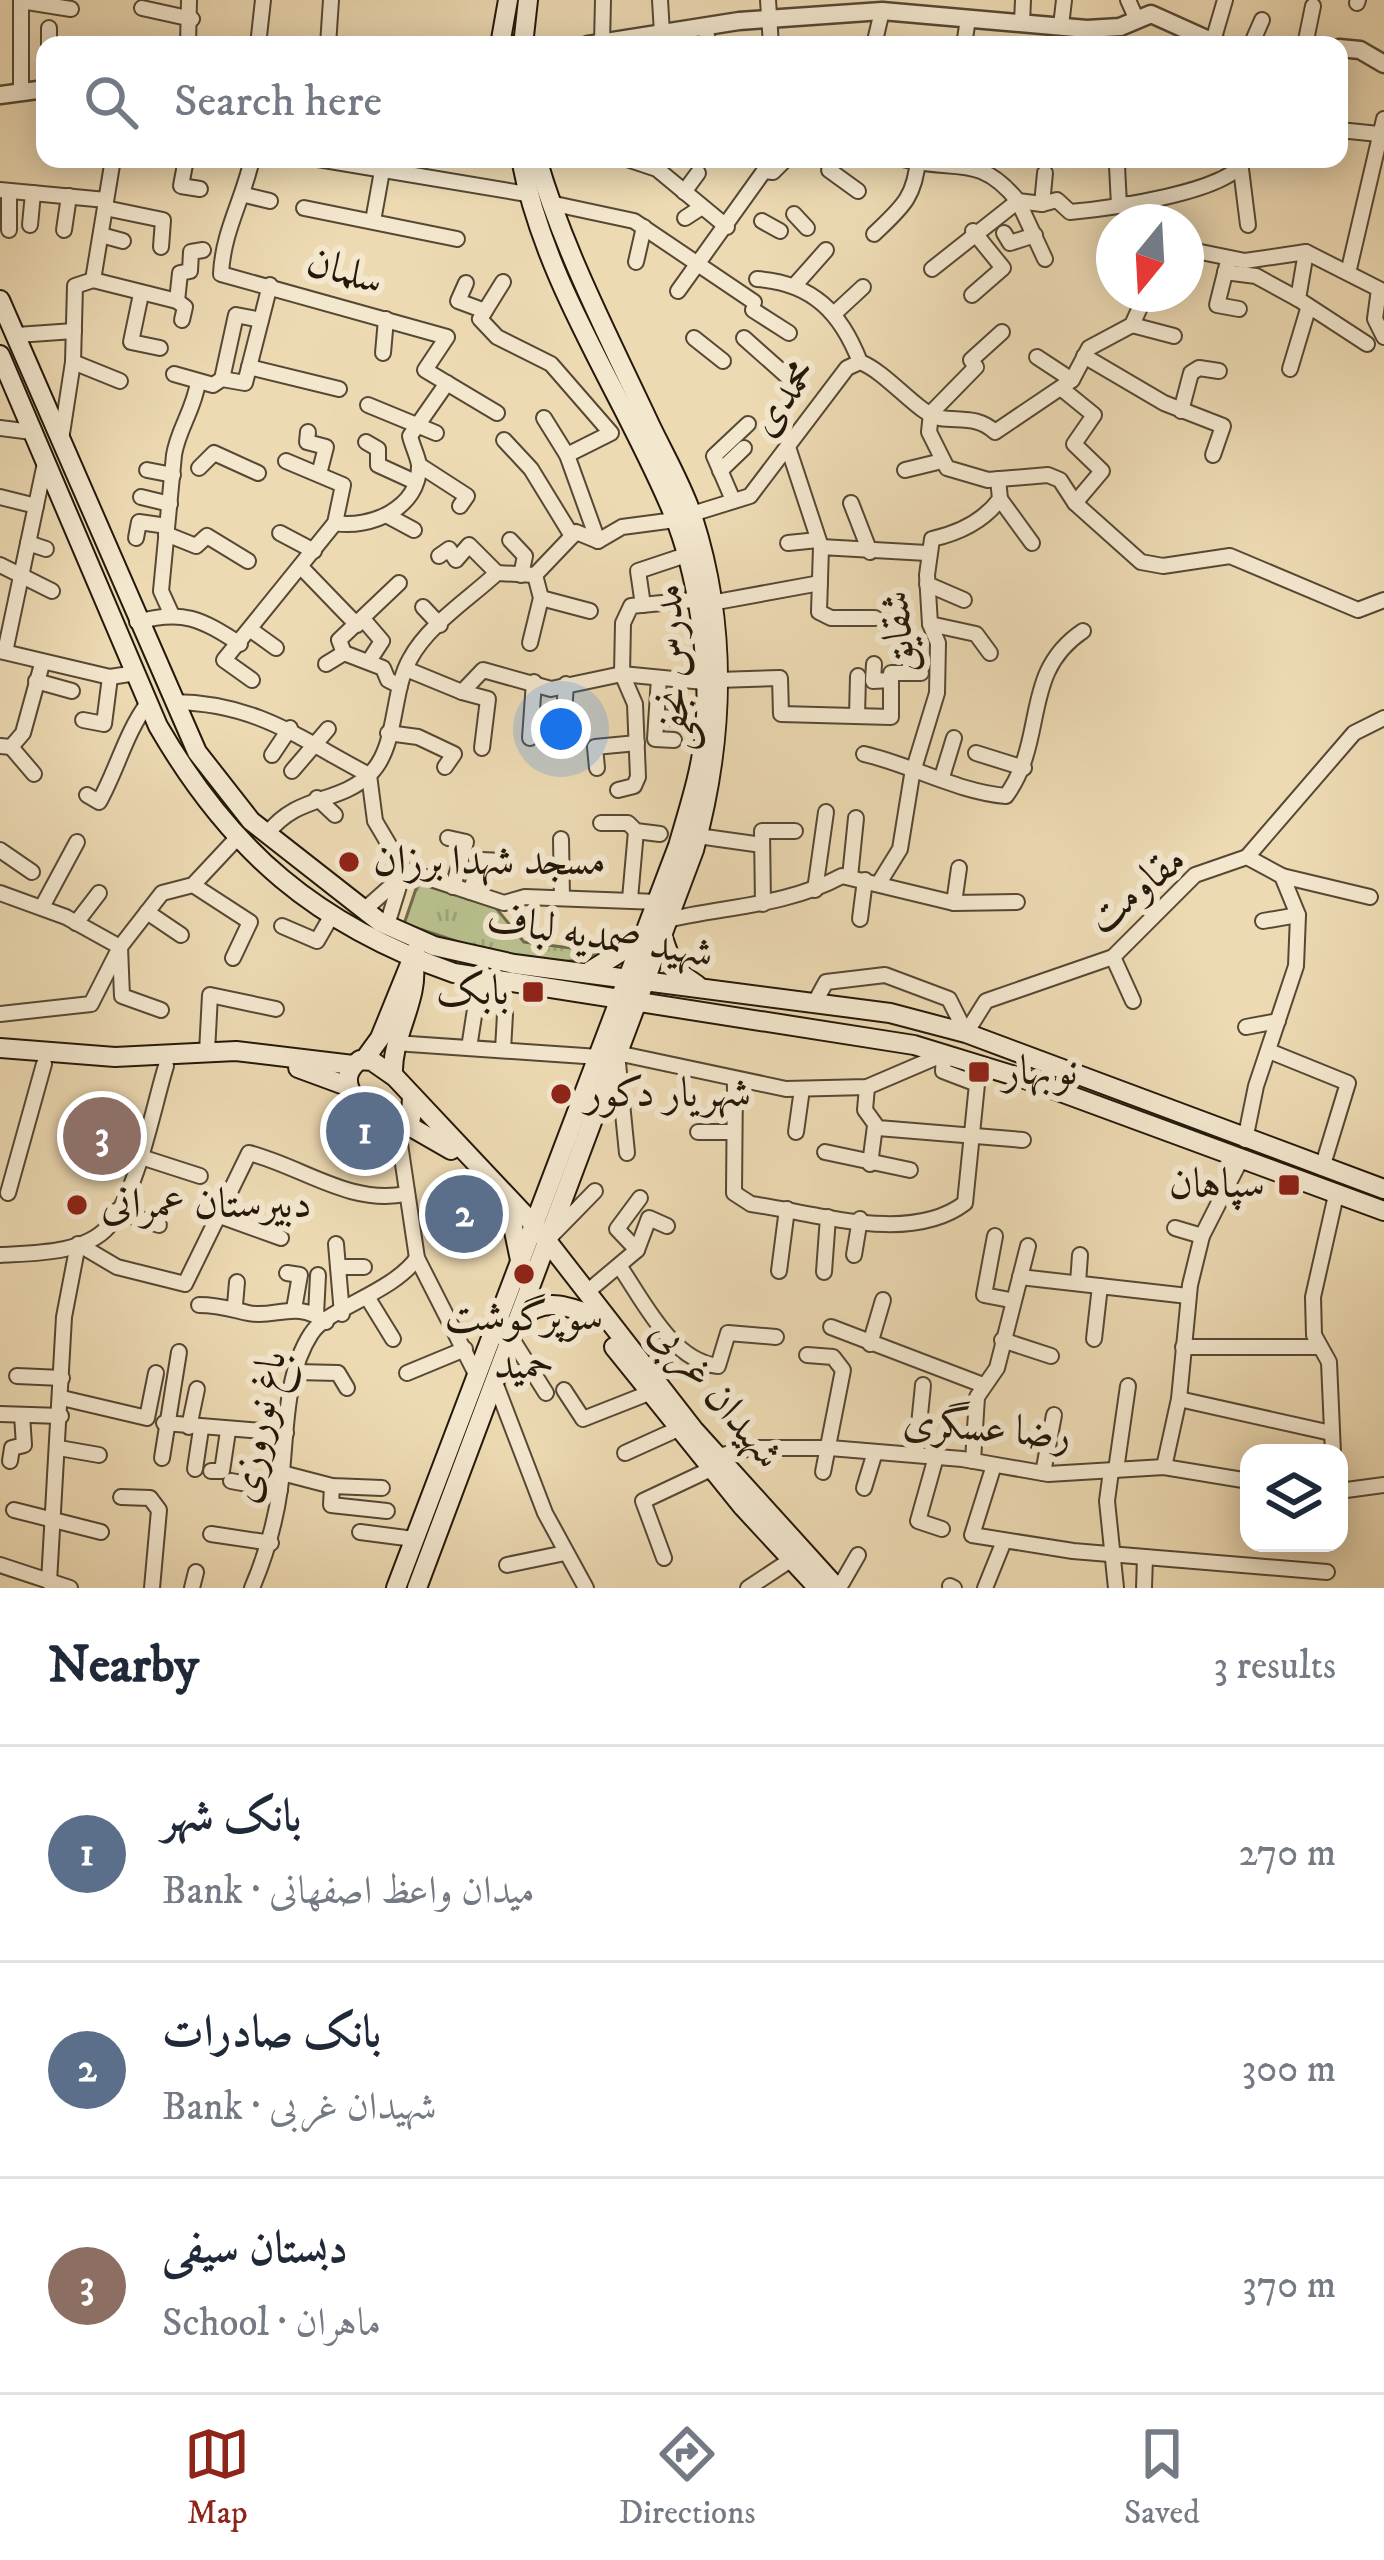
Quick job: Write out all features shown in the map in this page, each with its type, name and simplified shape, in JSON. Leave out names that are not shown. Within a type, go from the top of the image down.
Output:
[{"type":"main road","points":[[502,36],[508,0]]},
{"type":"main road","points":[[524,36],[528,0]]},
{"type":"main road","name":"مدرس نجفی","points":[[523,168],[527,194],[684,517],[702,601],[711,681],[713,782],[698,836],[553,1186],[540,1239]]},
{"type":"main road","name":"مدرس نجفی","points":[[540,168],[606,352]]},
{"type":"main road","name":"شهید صمدیه لباف","points":[[0,300],[60,445],[66,485],[148,704],[191,783],[236,838],[332,915],[413,960],[480,977],[944,1054],[1384,1211]]},
{"type":"main road","name":"شهید صمدیه لباف","points":[[0,356],[5,381],[45,463],[66,485],[219,787],[267,834],[387,925],[419,940],[514,964],[890,1013],[966,1033],[1245,1141],[1384,1189]]},
{"type":"main road","name":"مدرس نجفی","points":[[684,517],[686,555],[702,601]]},
{"type":"main road","name":"مدرس نجفی","points":[[658,930],[658,902],[697,779],[711,681]]},
{"type":"main road","points":[[583,973],[605,967],[658,930],[674,969],[706,990]]},
{"type":"main road","points":[[0,1060],[282,1065],[347,1086],[358,1062],[380,1038],[419,940]]},
{"type":"main road","points":[[393,1076],[395,1043],[416,977],[413,960]]},
{"type":"main road","points":[[583,994],[596,1004],[611,1048],[658,1013],[685,1008]]},
{"type":"main road","points":[[0,1048],[116,1057],[282,1054],[358,1062]]},
{"type":"main road","name":"مدرس نجفی","points":[[540,1239],[611,1048]]},
{"type":"main road","name":"شهیدان غربی","points":[[358,1062],[393,1076],[412,1096],[587,1292],[715,1463],[778,1534],[838,1588]]},
{"type":"main road","name":"شهیدان غربی","points":[[347,1086],[361,1106],[445,1144],[509,1204]]},
{"type":"main road","points":[[400,1123],[414,1109],[412,1096]]},
{"type":"main road","points":[[520,1268],[509,1204],[553,1186]]},
{"type":"main road","points":[[417,1588],[520,1268],[540,1239]]},
{"type":"main road","points":[[515,1329],[540,1239]]},
{"type":"main road","name":"شهیدان غربی","points":[[540,1239],[649,1393],[715,1463]]},
{"type":"main road","points":[[396,1588],[487,1380],[515,1329],[531,1309],[562,1303],[589,1314]]},
{"type":"main road","name":"شهیدان غربی","points":[[778,1534],[792,1559],[818,1588]]},
{"type":"street","points":[[189,0],[189,36]]},
{"type":"street","points":[[259,36],[262,0]]},
{"type":"street","points":[[329,36],[331,0]]},
{"type":"street","points":[[596,36],[603,0]]},
{"type":"street","points":[[660,0],[662,33]]},
{"type":"street","points":[[1022,22],[1023,0]]},
{"type":"street","points":[[1061,26],[1064,0]]},
{"type":"street","points":[[1128,0],[1137,20]]},
{"type":"street","points":[[1217,36],[1225,0]]},
{"type":"street","points":[[22,92],[21,1],[71,9]]},
{"type":"street","points":[[651,36],[707,36],[768,9],[913,6],[968,19],[1061,26],[1120,27],[1151,14],[1200,36]]},
{"type":"street","points":[[1306,36],[1313,6]]},
{"type":"street","points":[[142,8],[192,19]]},
{"type":"street","points":[[876,36],[882,10]]},
{"type":"street","points":[[965,36],[968,19]]},
{"type":"street","points":[[1255,36],[1262,20]]},
{"type":"street","points":[[1348,49],[1384,64]]},
{"type":"street","points":[[0,95],[36,90]]},
{"type":"street","points":[[1348,129],[1382,125],[1378,174],[1349,269]]},
{"type":"street","points":[[93,280],[112,168]]},
{"type":"street","points":[[184,168],[181,186],[200,189]]},
{"type":"street","name":"سلمان","points":[[250,168],[245,195],[226,225],[221,274],[447,337],[425,370],[447,383]]},
{"type":"street","points":[[370,168],[527,194]]},
{"type":"street","points":[[654,168],[727,227]]},
{"type":"street","points":[[761,168],[773,172],[777,168]]},
{"type":"street","points":[[874,234],[904,210],[917,184],[914,168]]},
{"type":"street","points":[[986,168],[1018,200],[1045,260]]},
{"type":"street","points":[[1001,179],[1003,168]]},
{"type":"street","points":[[1117,168],[1124,204]]},
{"type":"street","points":[[1128,204],[1194,188],[1235,168]]},
{"type":"street","points":[[1244,168],[1251,190],[1248,225]]},
{"type":"street","points":[[373,221],[382,170]]},
{"type":"street","points":[[829,170],[858,190]]},
{"type":"street","points":[[678,291],[764,171]]},
{"type":"street","points":[[684,191],[698,173]]},
{"type":"street","points":[[1042,204],[1045,173]]},
{"type":"street","points":[[9,230],[4,190],[69,196],[163,220],[161,248]]},
{"type":"street","points":[[30,225],[33,193]]},
{"type":"street","points":[[245,195],[270,201]]},
{"type":"street","points":[[64,230],[69,196]]},
{"type":"street","points":[[932,269],[958,252],[973,231],[1018,200],[1042,204],[1057,200],[1070,212],[1096,209]]},
{"type":"street","points":[[550,203],[601,211],[644,227],[789,333]]},
{"type":"street","points":[[685,218],[702,207]]},
{"type":"street","points":[[304,208],[457,239]]},
{"type":"street","points":[[794,214],[807,228]]},
{"type":"street","points":[[762,221],[780,231]]},
{"type":"street","points":[[636,262],[644,227]]},
{"type":"street","points":[[972,295],[1003,268],[973,231]]},
{"type":"street","points":[[1004,233],[1010,243],[1035,235]]},
{"type":"street","points":[[100,235],[123,241]]},
{"type":"street","points":[[177,301],[180,273],[190,271],[191,252],[203,250]]},
{"type":"street","points":[[795,285],[826,250]]},
{"type":"street","points":[[1290,369],[1303,304],[1306,252]]},
{"type":"street","points":[[1226,266],[1306,252],[1349,269],[1379,289],[1375,320],[1384,337]]},
{"type":"street","points":[[1204,257],[1256,276],[1367,344]]},
{"type":"street","points":[[1226,266],[1217,305],[1240,309]]},
{"type":"street","points":[[757,279],[795,285],[836,312],[860,362]]},
{"type":"street","points":[[60,445],[73,362],[75,286],[93,280],[177,301],[185,307],[182,320]]},
{"type":"street","points":[[503,282],[480,319],[497,337],[551,364],[611,433],[566,455]]},
{"type":"street","points":[[466,283],[458,301],[485,310]]},
{"type":"street","points":[[174,374],[213,385],[222,379],[245,383],[270,285]]},
{"type":"street","points":[[836,312],[863,286]]},
{"type":"street","points":[[141,294],[131,342],[160,348]]},
{"type":"street","points":[[1067,384],[1089,348],[1132,326],[1138,312]]},
{"type":"street","points":[[222,379],[236,315],[261,320]]},
{"type":"street","points":[[383,353],[386,319]]},
{"type":"street","points":[[1132,326],[1174,336]]},
{"type":"street","points":[[17,335],[74,332]]},
{"type":"street","points":[[1002,332],[971,360],[976,368],[931,413],[929,433],[942,461],[963,476],[1048,475],[1060,481],[1075,503],[1141,562],[1163,566],[1230,556],[1358,610],[1384,600]]},
{"type":"street","points":[[694,338],[723,361]]},
{"type":"street","points":[[744,338],[789,378]]},
{"type":"street","points":[[1037,356],[1094,415],[1074,444],[1102,471],[1075,503]]},
{"type":"street","points":[[1084,356],[1181,411],[1198,426],[1222,425],[1213,454]]},
{"type":"street","points":[[73,362],[120,380]]},
{"type":"street","name":"محمدی","points":[[572,536],[576,532],[598,541],[622,526],[684,517],[750,496],[847,368],[860,362],[878,368],[938,418],[984,421],[995,431],[1067,384]]},
{"type":"street","points":[[249,367],[338,389]]},
{"type":"street","points":[[1181,411],[1191,373],[1199,368],[1220,371]]},
{"type":"street","points":[[171,613],[161,591],[174,454],[177,436],[193,412],[198,382]]},
{"type":"street","points":[[335,523],[360,528],[388,516],[416,473],[410,436],[447,383],[497,413]]},
{"type":"street","points":[[368,405],[436,433]]},
{"type":"street","points":[[544,418],[566,455],[598,541]]},
{"type":"street","points":[[733,500],[715,456],[748,424]]},
{"type":"street","points":[[0,428],[32,432]]},
{"type":"street","points":[[308,431],[308,442],[326,447],[319,475]]},
{"type":"street","points":[[439,556],[448,549],[457,560],[469,545],[497,573],[528,575],[572,536],[531,469],[504,440]]},
{"type":"street","points":[[366,442],[378,448],[378,465],[416,473],[467,496],[460,506]]},
{"type":"street","points":[[788,447],[819,544],[819,612],[831,618],[875,618]]},
{"type":"street","points":[[720,471],[744,448]]},
{"type":"street","points":[[174,454],[202,470],[214,453],[258,473]]},
{"type":"street","points":[[252,680],[224,660],[335,523],[343,484],[286,461]]},
{"type":"street","points":[[905,470],[942,461]]},
{"type":"street","points":[[45,463],[2,652],[110,677],[136,673]]},
{"type":"street","points":[[147,470],[172,475]]},
{"type":"street","points":[[998,479],[1000,499],[1032,543]]},
{"type":"street","points":[[0,497],[36,506]]},
{"type":"street","points":[[141,497],[170,504]]},
{"type":"street","name":"شقایق","points":[[865,880],[900,849],[915,765],[937,693],[938,643],[930,624],[927,553],[932,539],[977,522],[1000,499]]},
{"type":"street","points":[[851,503],[870,552]]},
{"type":"street","points":[[388,516],[414,530]]},
{"type":"street","points":[[136,538],[139,522],[196,546],[207,536],[248,561]]},
{"type":"street","points":[[280,533],[314,551]]},
{"type":"street","points":[[510,540],[525,556],[528,575],[541,598],[530,643]]},
{"type":"street","points":[[28,543],[46,549]]},
{"type":"street","points":[[788,543],[927,553]]},
{"type":"street","points":[[643,605],[638,571],[686,555]]},
{"type":"street","points":[[0,565],[52,591]]},
{"type":"street","points":[[302,567],[382,641],[369,662]]},
{"type":"street","points":[[497,573],[405,659],[388,733],[369,775],[375,821],[404,870],[503,903],[525,896],[658,902]]},
{"type":"street","points":[[400,583],[339,640],[344,653],[369,662],[400,686]]},
{"type":"street","points":[[618,790],[634,787],[638,777],[635,704],[622,674],[623,623],[631,606],[702,601],[820,583]]},
{"type":"street","points":[[927,584],[964,600]]},
{"type":"street","points":[[541,598],[590,611]]},
{"type":"street","points":[[423,608],[440,625]]},
{"type":"street","points":[[137,622],[171,613],[194,614],[240,644]]},
{"type":"street","points":[[930,624],[976,634],[990,653]]},
{"type":"street","points":[[251,630],[276,648]]},
{"type":"street","points":[[865,754],[915,765],[985,794],[1006,796],[1024,767],[1048,666],[1083,631]]},
{"type":"street","points":[[326,664],[344,653]]},
{"type":"street","points":[[405,659],[462,692],[488,699],[482,748]]},
{"type":"street","points":[[34,774],[5,747],[23,733],[41,664]]},
{"type":"street","points":[[874,664],[873,681],[891,680]]},
{"type":"street","points":[[462,692],[483,670],[550,688],[622,674],[711,681],[780,678],[781,714],[890,717],[891,673],[921,673]]},
{"type":"street","points":[[856,716],[858,676]]},
{"type":"street","points":[[83,720],[104,724],[110,677]]},
{"type":"street","points":[[659,678],[655,739],[674,740]]},
{"type":"street","points":[[36,681],[72,691]]},
{"type":"street","points":[[530,739],[534,682]]},
{"type":"street","points":[[565,713],[566,684]]},
{"type":"street","points":[[174,702],[207,702],[299,728],[369,775]]},
{"type":"street","points":[[87,795],[99,802],[118,769],[134,722],[148,704]]},
{"type":"street","points":[[656,717],[674,718]]},
{"type":"street","name":"مقاومت","points":[[966,1033],[986,1001],[1113,957],[1195,875],[1247,857],[1354,733],[1384,718]]},
{"type":"street","points":[[272,755],[299,728]]},
{"type":"street","points":[[292,771],[328,729]]},
{"type":"street","points":[[388,733],[444,746],[454,754],[445,767]]},
{"type":"street","points":[[942,777],[954,738]]},
{"type":"street","points":[[596,768],[595,747],[638,743]]},
{"type":"street","points":[[976,753],[1024,767]]},
{"type":"street","points":[[267,834],[282,814],[369,775]]},
{"type":"street","points":[[317,798],[335,815]]},
{"type":"street","points":[[815,890],[826,812]]},
{"type":"street","points":[[856,818],[865,880],[860,920]]},
{"type":"street","points":[[601,823],[628,823],[636,831],[660,834]]},
{"type":"street","points":[[630,899],[636,831]]},
{"type":"street","points":[[763,904],[762,831],[795,831]]},
{"type":"street","points":[[698,836],[762,844]]},
{"type":"street","points":[[0,1014],[91,1004],[119,947],[162,893],[194,885],[236,838]]},
{"type":"street","points":[[448,838],[466,842],[453,887]]},
{"type":"street","points":[[42,907],[77,842]]},
{"type":"street","points":[[556,845],[562,898]]},
{"type":"street","points":[[0,850],[32,872]]},
{"type":"street","points":[[1247,857],[1282,876],[1370,897]]},
{"type":"street","points":[[470,892],[481,860],[505,861]]},
{"type":"street","points":[[954,903],[959,868]]},
{"type":"street","points":[[364,910],[404,870]]},
{"type":"street","points":[[387,925],[404,870]]},
{"type":"street","points":[[658,930],[815,890],[842,876],[954,903],[1017,902]]},
{"type":"street","points":[[1245,1141],[1296,966],[1298,915],[1282,876]]},
{"type":"street","points":[[525,896],[529,879]]},
{"type":"street","points":[[194,885],[250,922],[233,958]]},
{"type":"street","points":[[76,923],[99,892]]},
{"type":"street","points":[[0,893],[42,907],[119,947]]},
{"type":"street","points":[[147,911],[181,935]]},
{"type":"street","points":[[282,926],[317,941],[332,915]]},
{"type":"street","points":[[1263,920],[1298,915]]},
{"type":"street","points":[[119,947],[122,996],[161,1010]]},
{"type":"street","points":[[1113,957],[1133,1001]]},
{"type":"street","points":[[814,1004],[826,982],[885,976],[949,999],[966,1033]]},
{"type":"street","points":[[469,1048],[480,977]]},
{"type":"street","points":[[207,1052],[210,995],[276,1009]]},
{"type":"street","points":[[503,1050],[505,1015]]},
{"type":"street","points":[[1246,1027],[1278,1021]]},
{"type":"street","points":[[395,1043],[503,1050],[611,1048],[735,1080],[802,1089],[867,1087],[944,1054],[944,1071],[977,1084],[965,1203],[944,1219],[912,1224],[752,1204],[734,1193],[735,1080]]},
{"type":"street","points":[[611,1048],[627,1153]]},
{"type":"street","points":[[1269,1051],[1348,1083],[1322,1168]]},
{"type":"street","points":[[8,1192],[44,1064]]},
{"type":"street","points":[[0,1255],[47,1252],[78,1244],[108,1228],[138,1156],[166,1066]]},
{"type":"street","points":[[867,1087],[866,1110],[875,1126],[870,1164]]},
{"type":"street","points":[[796,1132],[802,1089]]},
{"type":"street","points":[[400,1123],[416,1258],[487,1380],[586,1588]]},
{"type":"street","points":[[875,1126],[1023,1140]]},
{"type":"street","points":[[698,1132],[733,1132]]},
{"type":"street","points":[[825,1152],[910,1170]]},
{"type":"street","points":[[78,1244],[117,1267],[185,1284],[196,1272],[249,1153],[291,1164],[353,1194],[379,1200],[406,1194]]},
{"type":"street","points":[[138,1156],[200,1176]]},
{"type":"street","points":[[1164,1467],[1180,1399],[1188,1296],[1202,1236],[1240,1161]]},
{"type":"street","points":[[540,1239],[595,1191]]},
{"type":"street","points":[[1332,1444],[1329,1362],[1314,1335],[1313,1297],[1336,1195]]},
{"type":"street","points":[[637,1250],[617,1228],[640,1198]]},
{"type":"street","points":[[779,1271],[787,1209]]},
{"type":"street","points":[[116,1210],[159,1226]]},
{"type":"street","points":[[218,1215],[281,1238]]},
{"type":"street","points":[[824,1272],[829,1217]]},
{"type":"street","points":[[587,1292],[637,1250],[649,1218],[667,1226]]},
{"type":"street","points":[[854,1255],[860,1219]]},
{"type":"street","points":[[1175,1228],[1202,1236]]},
{"type":"street","points":[[995,1236],[984,1294],[1010,1300]]},
{"type":"street","points":[[49,1582],[64,1317],[78,1244]]},
{"type":"street","points":[[336,1244],[342,1314]]},
{"type":"street","points":[[974,1461],[974,1412],[983,1385],[997,1368],[1010,1300],[1026,1269],[1028,1246]]},
{"type":"street","points":[[1078,1283],[1080,1256]]},
{"type":"street","name":"باغ نوروزی","points":[[251,1588],[271,1544],[296,1372],[314,1328],[321,1318],[342,1314],[369,1300],[406,1274],[416,1258]]},
{"type":"street","points":[[338,1267],[364,1267]]},
{"type":"street","points":[[620,1267],[657,1321],[701,1364],[718,1366],[728,1333],[776,1337]]},
{"type":"street","points":[[287,1273],[300,1275],[294,1309]]},
{"type":"street","points":[[199,1306],[236,1305],[249,1313],[294,1309],[321,1318],[318,1275]]},
{"type":"street","points":[[1020,1276],[1188,1296]]},
{"type":"street","points":[[236,1305],[238,1282]]},
{"type":"street","points":[[1094,1340],[1100,1286]]},
{"type":"street","points":[[369,1300],[393,1339]]},
{"type":"street","points":[[870,1344],[883,1300]]},
{"type":"street","points":[[831,1327],[983,1385]]},
{"type":"street","points":[[515,1329],[546,1393]]},
{"type":"street","points":[[1002,1340],[1051,1355]]},
{"type":"street","points":[[1183,1347],[1320,1348]]},
{"type":"street","points":[[406,1373],[465,1349]]},
{"type":"street","points":[[162,1458],[179,1352]]},
{"type":"street","points":[[807,1355],[832,1358],[843,1370],[823,1472]]},
{"type":"street","points":[[296,1372],[338,1373],[347,1388]]},
{"type":"street","points":[[62,1398],[147,1418],[156,1373]]},
{"type":"street","points":[[16,1376],[62,1378]]},
{"type":"street","points":[[916,1455],[923,1385]]},
{"type":"street","points":[[1116,1588],[1113,1471],[1128,1386]]},
{"type":"street","points":[[197,1389],[195,1428],[203,1470],[222,1472],[228,1431]]},
{"type":"street","points":[[564,1390],[583,1419],[649,1393]]},
{"type":"street","points":[[1180,1399],[1331,1433]]},
{"type":"street","points":[[0,1414],[61,1417]]},
{"type":"street","points":[[10,1461],[12,1448],[24,1445],[22,1415]]},
{"type":"street","points":[[1043,1473],[1054,1415]]},
{"type":"street","points":[[164,1423],[286,1433]]},
{"type":"street","points":[[625,1453],[679,1429]]},
{"type":"street","points":[[59,1448],[99,1455]]},
{"type":"street","name":"رضا عسگری","points":[[664,1558],[643,1501],[751,1448],[916,1455],[1043,1473],[1164,1467],[1240,1480]]},
{"type":"street","points":[[864,1488],[875,1452]]},
{"type":"street","points":[[936,1457],[918,1521],[942,1529]]},
{"type":"street","points":[[994,1465],[972,1535],[1328,1573]]},
{"type":"street","points":[[282,1473],[332,1486],[382,1488]]},
{"type":"street","points":[[231,1481],[280,1490]]},
{"type":"street","points":[[1348,1491],[1384,1485]]},
{"type":"street","points":[[332,1486],[331,1505],[387,1511]]},
{"type":"street","points":[[121,1497],[150,1498],[159,1510],[152,1588]]},
{"type":"street","points":[[14,1510],[101,1532]]},
{"type":"street","points":[[359,1532],[414,1539]]},
{"type":"street","points":[[211,1534],[271,1544]]},
{"type":"street","points":[[985,1588],[1004,1541]]},
{"type":"street","points":[[507,1565],[565,1552]]},
{"type":"street","points":[[838,1588],[858,1555]]},
{"type":"street","points":[[1144,1588],[1145,1557]]},
{"type":"street","points":[[748,1588],[792,1559]]},
{"type":"street","points":[[1,1572],[70,1588]]},
{"type":"green space","points":[[418,883],[496,908],[524,942],[602,952],[580,960],[530,960],[404,924]]},
{"type":"place","name":"مسجد شهدا برزان","points":[[349,862]]},
{"type":"place","name":"بابک","points":[[533,992]]},
{"type":"place","name":"نوبهار","points":[[979,1072]]},
{"type":"place","name":"شهریار دکور","points":[[561,1094]]},
{"type":"place","name":"بانک شهر","points":[[365,1131]]},
{"type":"place","name":"دبستان سیفی","points":[[102,1136]]},
{"type":"place","name":"سپاهان","points":[[1289,1185]]},
{"type":"place","name":"دبیرستان عمرانی","points":[[77,1205]]},
{"type":"place","name":"بانک صادرات","points":[[464,1214]]},
{"type":"place","name":"سوپرگوشت حمید","points":[[524,1274]]}]
